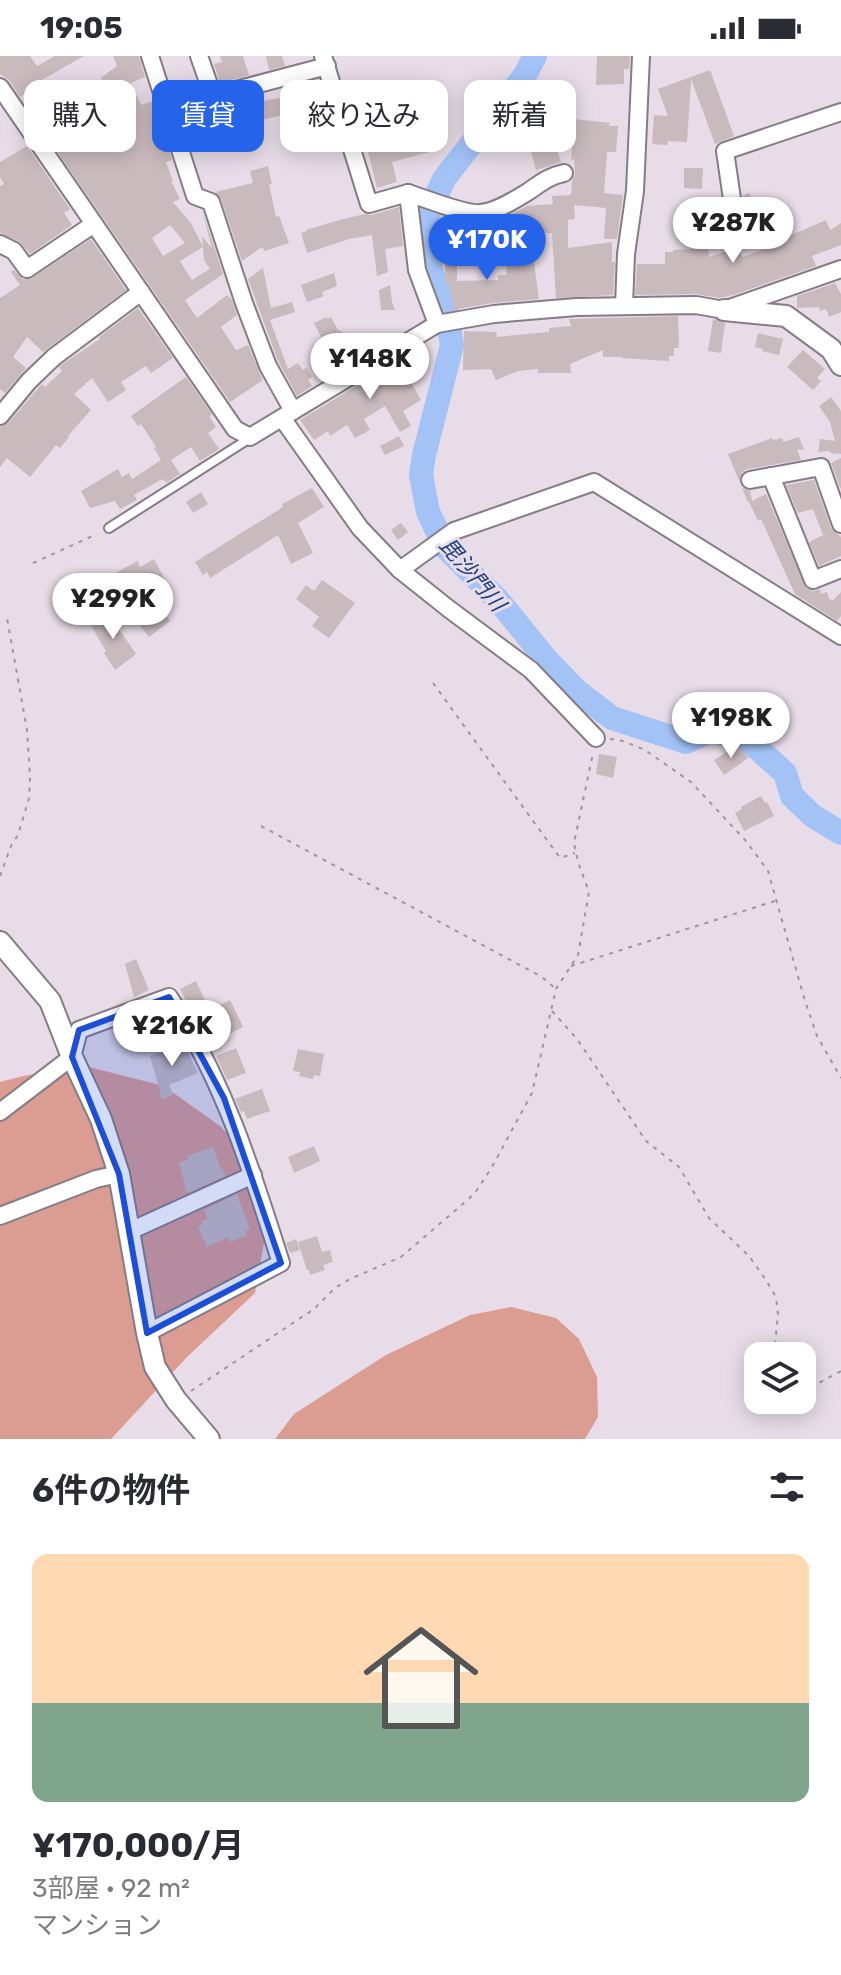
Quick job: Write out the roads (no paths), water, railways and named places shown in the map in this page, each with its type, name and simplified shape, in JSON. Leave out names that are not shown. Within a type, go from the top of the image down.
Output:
[{"type":"street","points":[[150,56],[158,80]]},
{"type":"street","points":[[199,56],[207,80]]},
{"type":"street","points":[[624,306],[626,254],[635,191],[641,56]]},
{"type":"street","points":[[264,80],[325,61],[369,204],[408,193],[479,214],[527,193],[548,176],[564,173]]},
{"type":"street","points":[[0,87],[235,429],[250,437],[437,324],[494,314],[576,307],[696,305],[786,316],[831,349],[841,365]]},
{"type":"street","points":[[732,199],[725,151],[841,112]]},
{"type":"street","points":[[181,152],[195,196],[211,202],[244,303],[288,415],[360,528],[400,570],[531,670],[596,738]]},
{"type":"street","points":[[408,193],[417,270],[437,324]]},
{"type":"street","points":[[0,244],[14,251],[27,269],[94,224]]},
{"type":"street","points":[[724,310],[841,269]]},
{"type":"street","points":[[3,407],[54,357],[141,292]]},
{"type":"street","points":[[750,480],[821,467],[841,524]]},
{"type":"street","points":[[771,476],[813,580],[841,569]]},
{"type":"street","points":[[400,570],[454,531],[594,482],[841,636]]},
{"type":"street","points":[[1,944],[50,1001],[101,1119],[119,1174],[155,1367],[176,1400],[209,1439]]},
{"type":"street","points":[[0,1112],[72,1057],[79,1030],[169,997],[192,1030],[224,1098],[281,1263],[147,1333]]},
{"type":"street","points":[[0,1216],[96,1179],[119,1174]]},
{"type":"street","points":[[130,1231],[253,1175]]},
{"type":"lane","points":[[109,528],[250,437]]},
{"type":"waterway","name":"毘沙門川","points":[[535,56],[525,75],[444,179],[426,219],[430,269],[445,304],[452,345],[421,475],[428,512],[445,547],[499,601],[546,659],[577,691],[612,718],[686,742],[710,731],[738,737],[757,748],[785,773],[792,796],[813,816],[841,833]]}]
